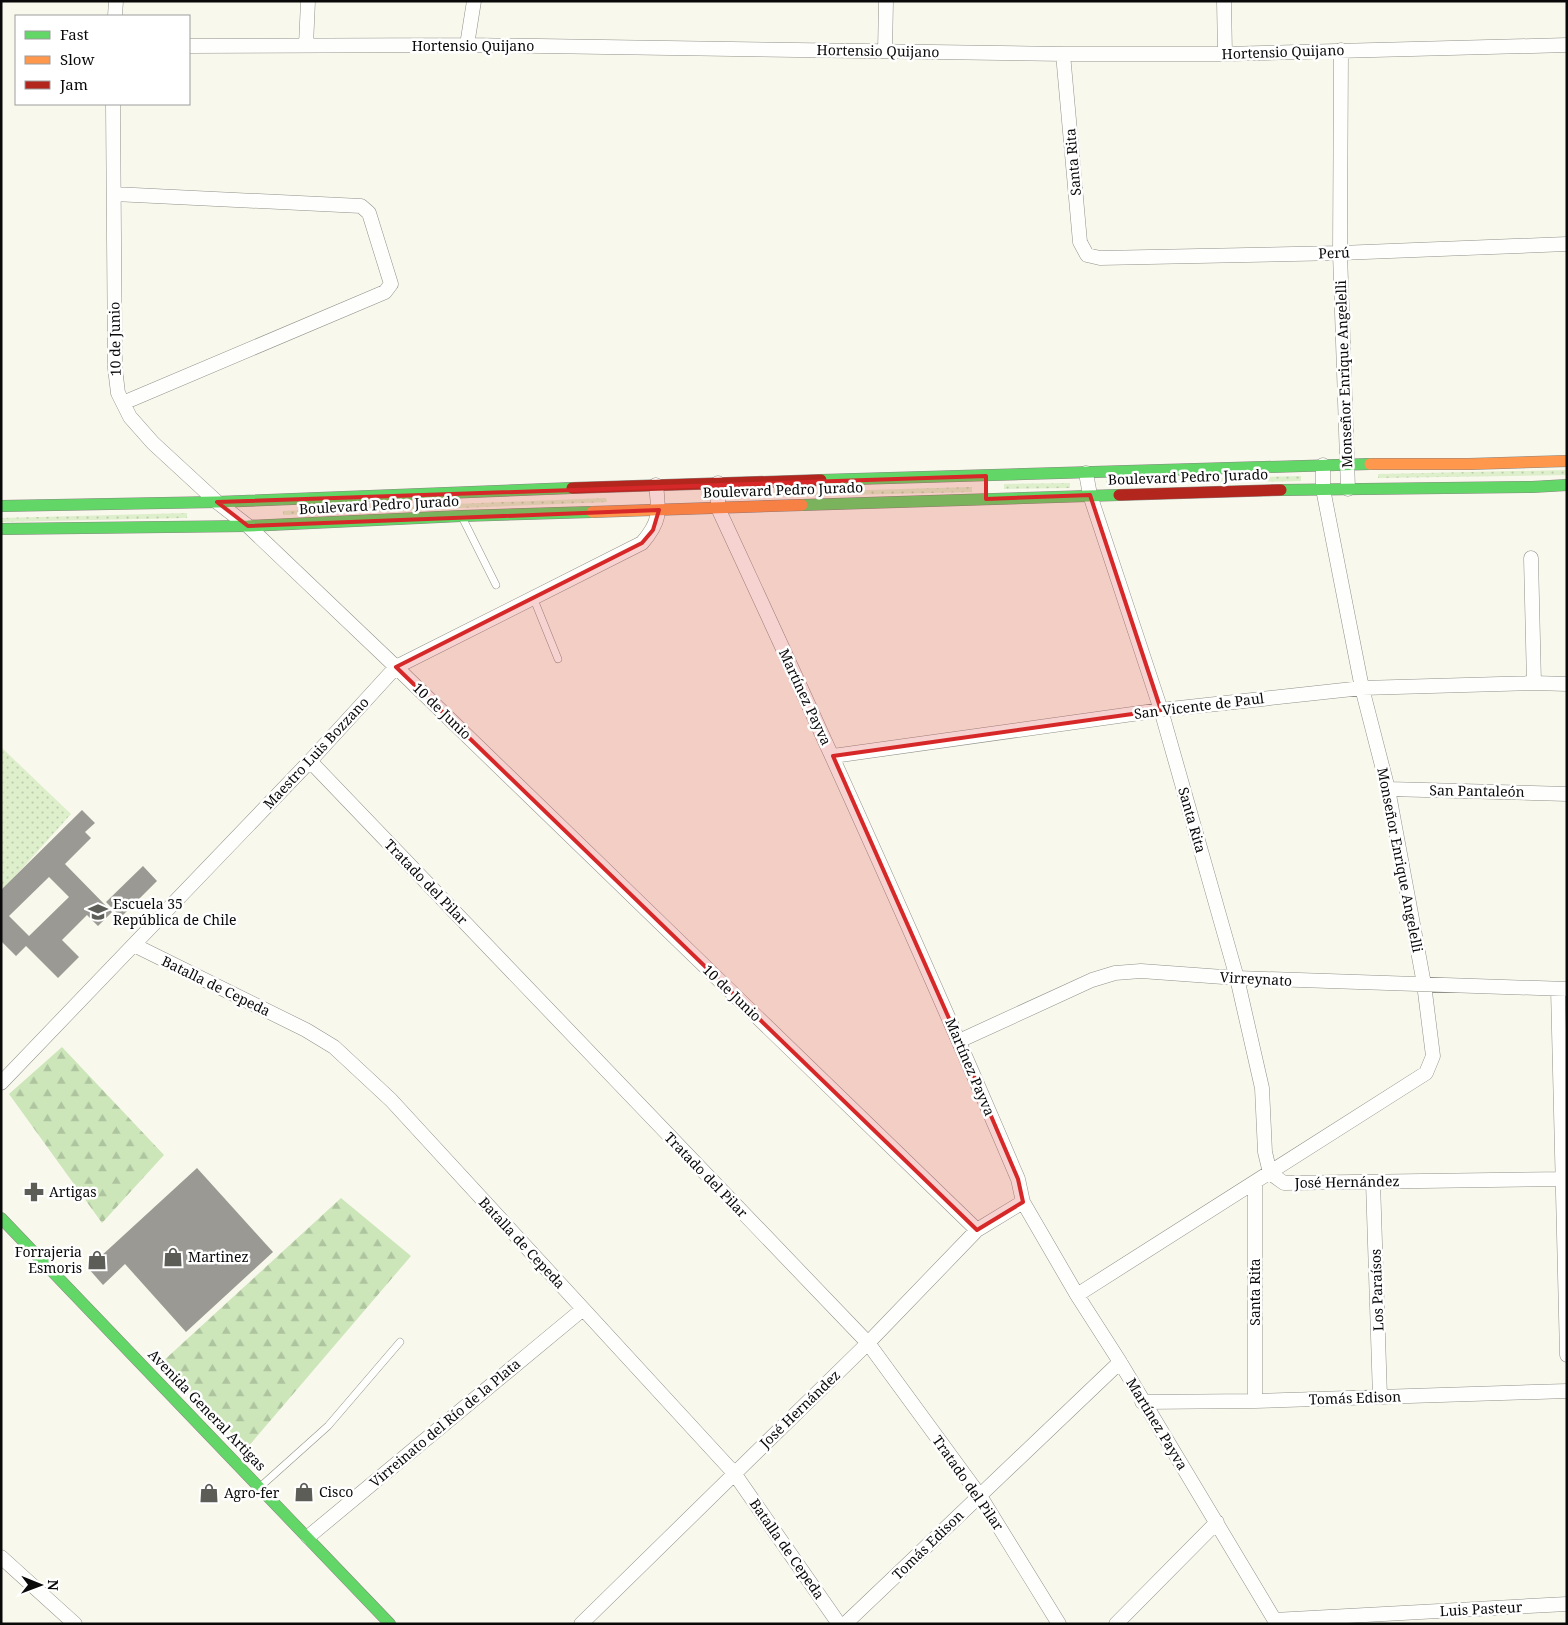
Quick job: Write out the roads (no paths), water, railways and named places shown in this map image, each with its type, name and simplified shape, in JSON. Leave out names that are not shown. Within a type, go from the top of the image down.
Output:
[{"type":"main road","name":"Boulevard Pedro Jurado","points":[[1,529],[248,526],[461,516],[718,508],[986,487],[1086,473],[1347,464],[1469,464],[1567,461]]},
{"type":"main road","name":"Boulevard Pedro Jurado","points":[[1,506],[217,502],[718,483],[986,487],[1090,495],[1567,485]]},
{"type":"main road","name":"Avenida General Artigas","points":[[1,1218],[390,1624]]},
{"type":"street","points":[[115,15],[116,1]]},
{"type":"street","points":[[306,45],[308,1]]},
{"type":"street","points":[[467,45],[474,1]]},
{"type":"street","points":[[885,51],[886,1]]},
{"type":"street","points":[[1224,1],[1226,54]]},
{"type":"street","name":"Hortensio Quijano","points":[[190,46],[467,45],[1062,54],[1226,54],[1567,45]]},
{"type":"street","name":"Monseñor Enrique Angelelli","points":[[1341,50],[1340,253],[1348,489]]},
{"type":"street","name":"Santa Rita","points":[[1062,54],[1080,242],[1087,255],[1100,258]]},
{"type":"street","name":"10 de Junio","points":[[113,105],[115,368],[118,393],[130,417],[153,443],[217,502],[248,526],[396,666],[977,1230]]},
{"type":"street","points":[[114,194],[361,206],[369,213],[391,284],[385,292],[123,403]]},
{"type":"street","name":"Perú","points":[[1100,258],[1340,253],[1567,244]]},
{"type":"street","name":"Monseñor Enrique Angelelli","points":[[1270,1173],[1426,1073],[1434,1056],[1424,984],[1388,789],[1362,688],[1323,489],[1323,465]]},
{"type":"street","name":"Santa Rita","points":[[1086,473],[1090,495],[1161,710],[1237,978],[1262,1088],[1265,1152],[1270,1173]]},
{"type":"street","name":"Martínez Payva","points":[[718,483],[718,508],[833,756],[959,1041],[1018,1179],[1023,1202],[1077,1295],[1120,1362],[1142,1402],[1276,1622]]},
{"type":"street","name":"Maestro Luis Bozzano","points":[[1,1082],[310,761],[396,666],[642,543],[653,530],[659,510],[656,485]]},
{"type":"street","points":[[1531,558],[1534,682]]},
{"type":"street","name":"San Vicente de Paul","points":[[833,756],[1161,710],[1362,688],[1534,682],[1567,684]]},
{"type":"street","name":"Tratado del Pilar","points":[[310,761],[868,1343],[980,1496],[1059,1624]]},
{"type":"street","name":"San Pantaleón","points":[[1388,789],[1567,794]]},
{"type":"street","name":"Batalla de Cepeda","points":[[134,945],[306,1030],[334,1048],[392,1100],[734,1473],[839,1624]]},
{"type":"street","name":"Virreynato","points":[[959,1041],[1092,980],[1115,973],[1141,971],[1237,978],[1562,989]]},
{"type":"street","points":[[1562,989],[1567,1356]]},
{"type":"street","points":[[1077,1295],[1270,1173]]},
{"type":"street","name":"José Hernández","points":[[1270,1173],[1284,1183],[1565,1179]]},
{"type":"street","name":"Santa Rita","points":[[1255,1182],[1255,1401]]},
{"type":"street","name":"Los Paraísos","points":[[1373,1182],[1380,1397]]},
{"type":"street","name":"José Hernández","points":[[581,1624],[868,1343],[977,1230],[1023,1202]]},
{"type":"street","name":"Virreinato del Río de la Plata","points":[[308,1537],[583,1309]]},
{"type":"street","name":"Tomás Edison","points":[[844,1624],[1120,1362]]},
{"type":"street","name":"Tomás Edison","points":[[1142,1402],[1255,1401],[1567,1392]]},
{"type":"street","points":[[1116,1624],[1216,1522]]},
{"type":"street","points":[[1,1557],[75,1624]]},
{"type":"street","name":"Luis Pasteur","points":[[1276,1622],[1567,1604]]},
{"type":"lane","points":[[461,516],[496,585]]},
{"type":"lane","points":[[533,597],[558,659]]},
{"type":"lane","points":[[260,1488],[328,1426],[400,1342]]},
{"type":"place","name":"Escuela 35 República de Chile","points":[[98,912]]},
{"type":"place","name":"Artigas","points":[[34,1192]]},
{"type":"place","name":"Martinez","points":[[173,1257]]},
{"type":"place","name":"Forrajeria Esmoris","points":[[97,1260]]},
{"type":"place","name":"Cisco","points":[[304,1492]]},
{"type":"place","name":"Agro-fer","points":[[209,1493]]}]
